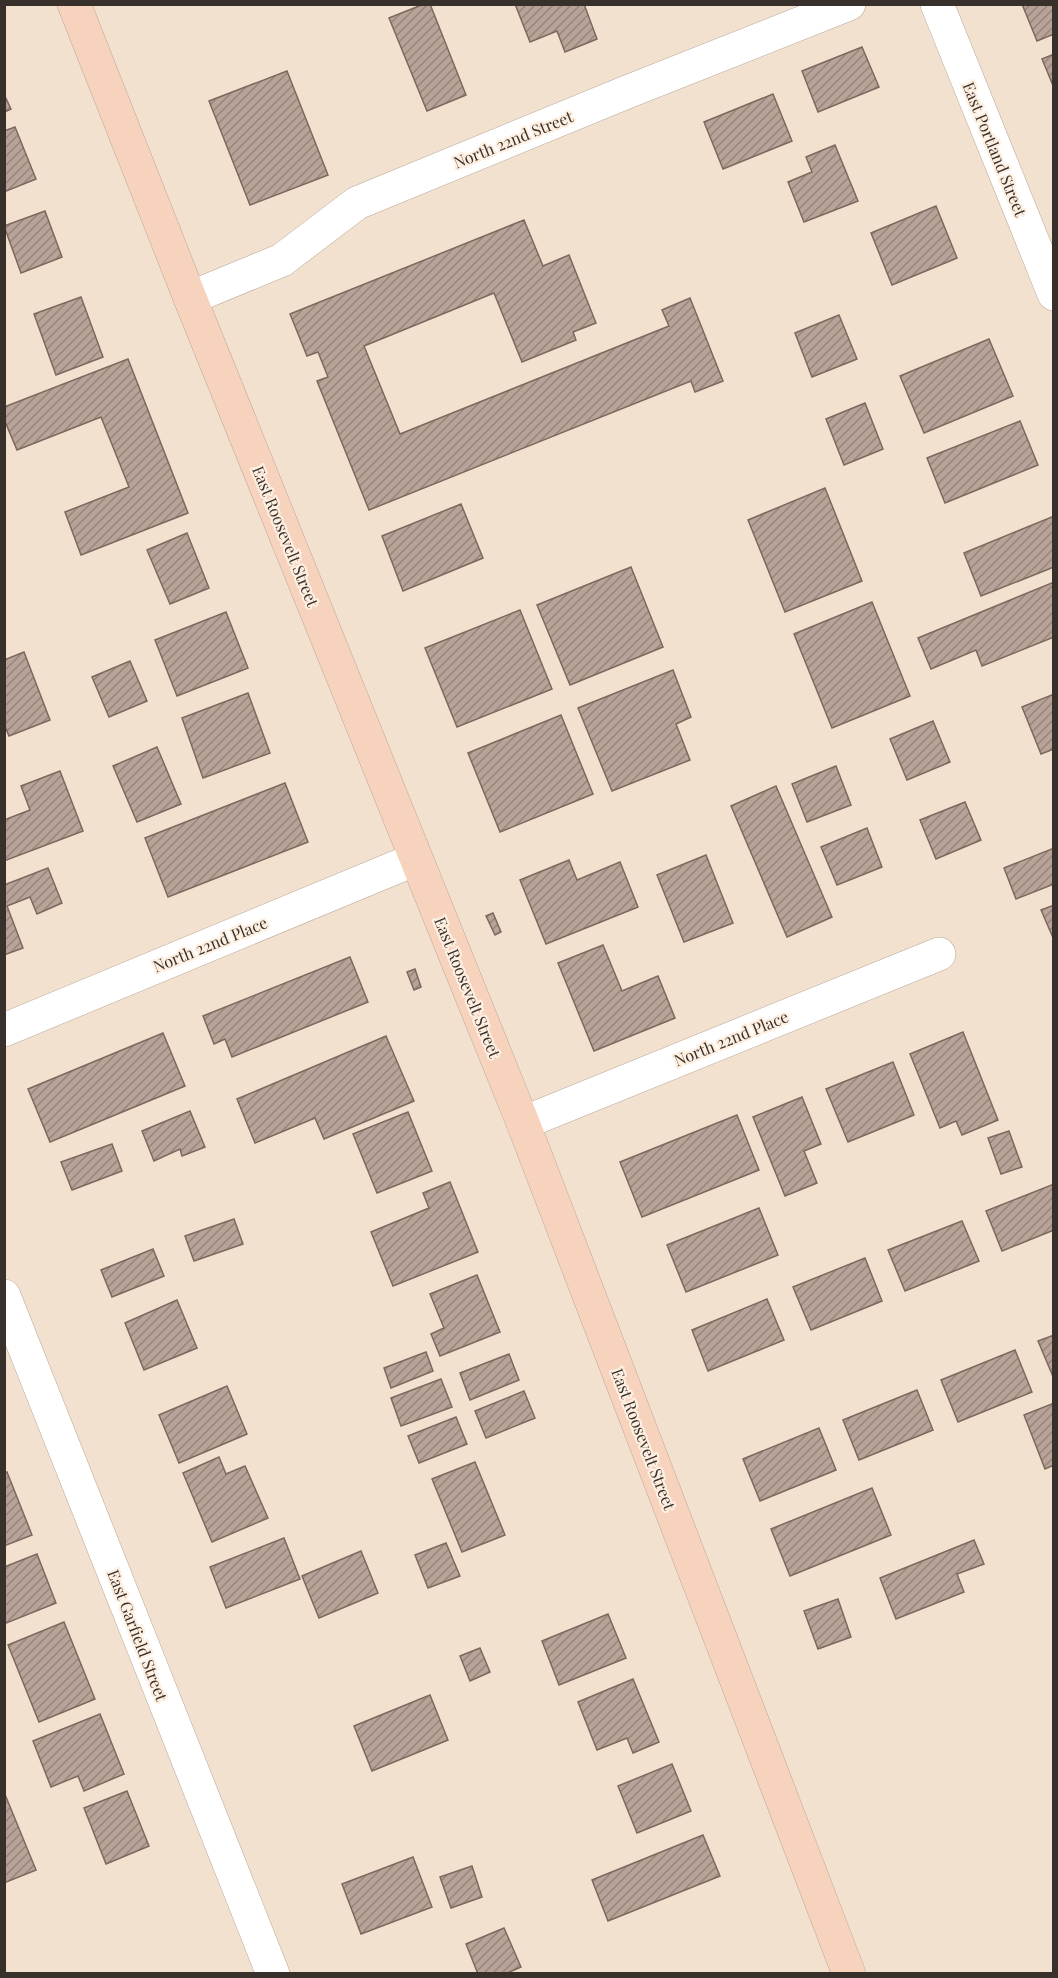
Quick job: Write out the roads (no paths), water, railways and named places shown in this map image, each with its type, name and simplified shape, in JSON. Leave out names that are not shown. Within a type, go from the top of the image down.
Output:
[{"type":"street","name":"East Roosevelt Street","points":[[74,4],[189,298],[523,1123],[849,1974]]},
{"type":"street","name":"North 22nd Street","points":[[189,298],[282,260],[357,203],[849,4]]},
{"type":"street","name":"East Portland Street","points":[[937,4],[1053,294]]},
{"type":"street","name":"North 22nd Place","points":[[4,1030],[416,860]]},
{"type":"street","name":"North 22nd Place","points":[[523,1123],[939,954]]},
{"type":"street","name":"East Garfield Street","points":[[4,1296],[273,1974]]}]
